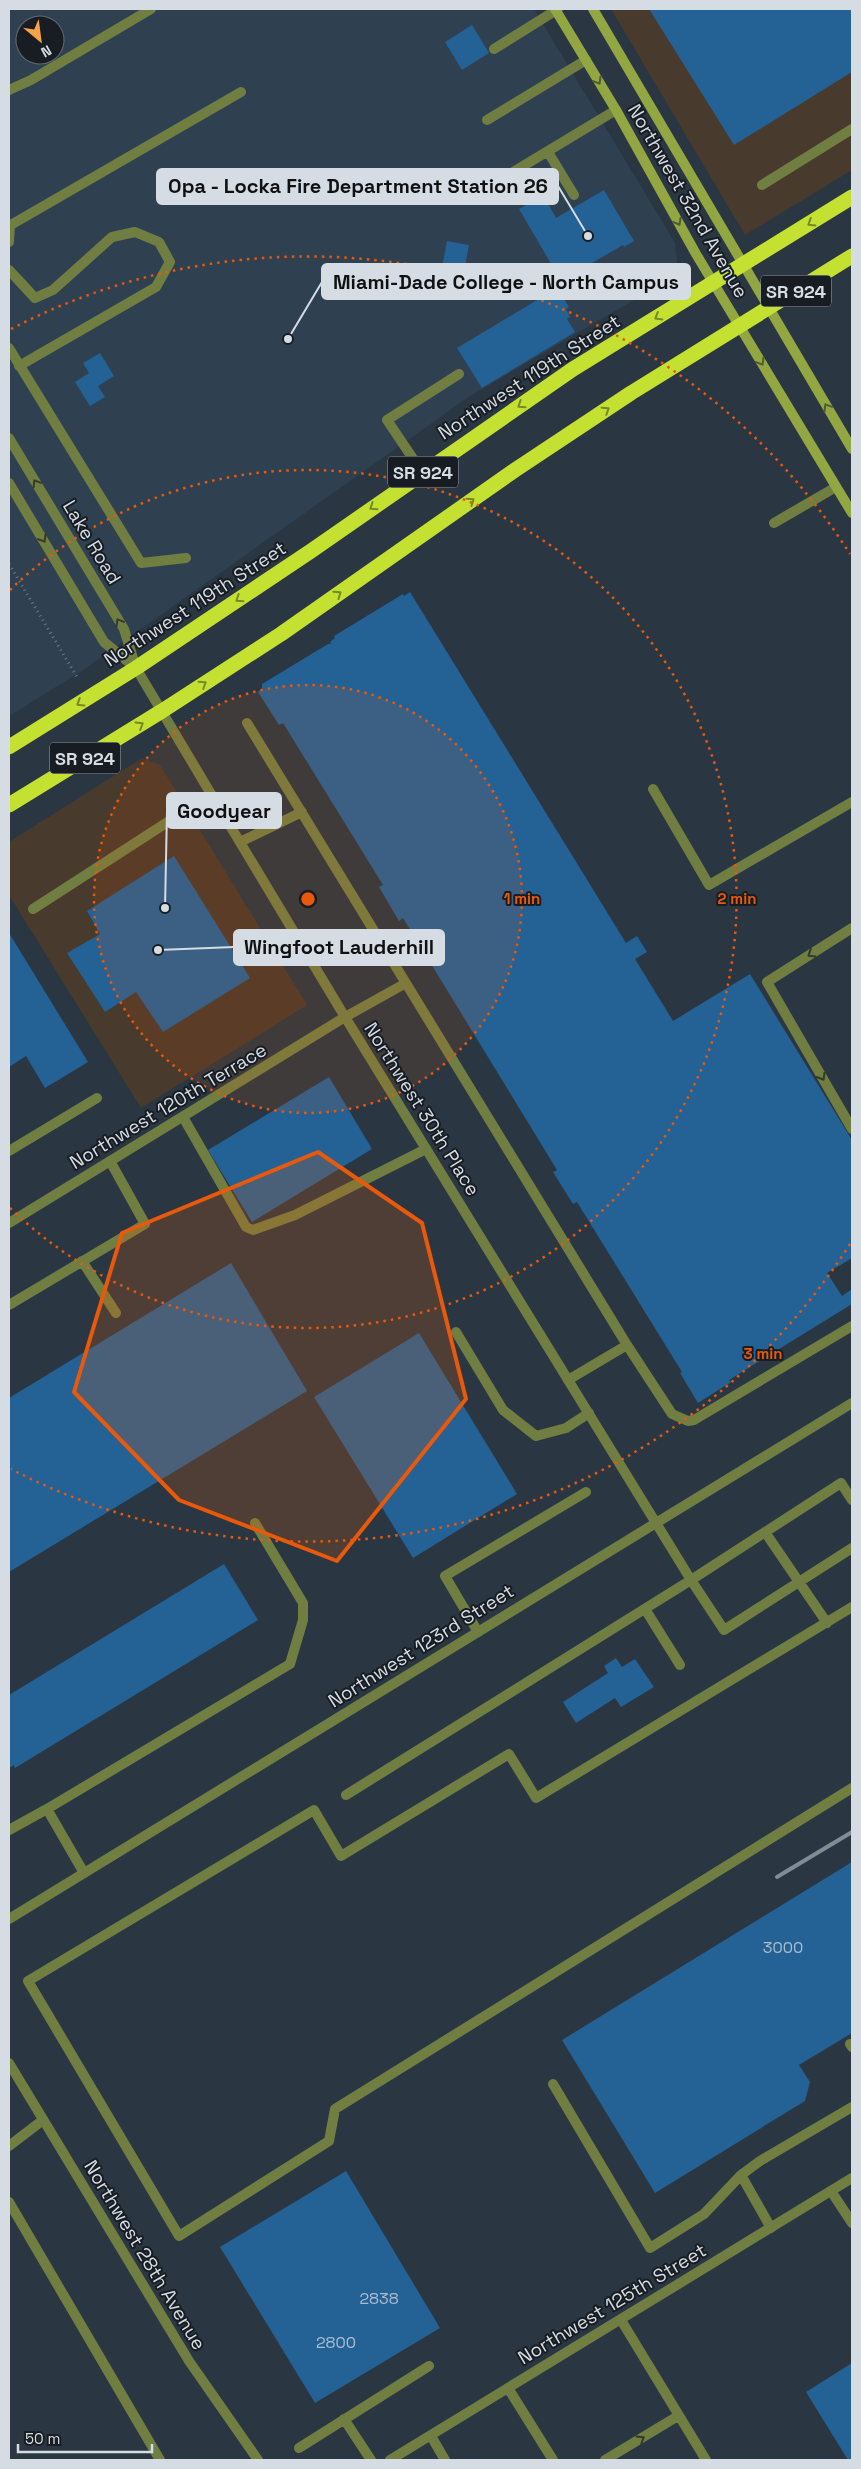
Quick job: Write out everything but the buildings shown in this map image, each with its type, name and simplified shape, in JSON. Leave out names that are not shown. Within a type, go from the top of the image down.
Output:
[{"type":"highway","name":"Northwest 119th Street","points":[[9,747],[136,668],[311,551],[422,472],[573,369],[852,197]]},
{"type":"highway","name":"SR 924","points":[[9,805],[162,711],[281,634],[524,464],[630,394],[852,256]]},
{"type":"main road","name":"Northwest 32nd Avenue","points":[[557,9],[714,283],[852,513]]},
{"type":"main road","name":"Northwest 32nd Avenue","points":[[593,9],[852,449]]},
{"type":"street","points":[[9,90],[31,80],[151,9]]},
{"type":"street","points":[[494,49],[557,9]]},
{"type":"street","points":[[487,120],[586,60]]},
{"type":"street","points":[[9,242],[10,225],[241,92]]},
{"type":"street","points":[[500,180],[616,110]]},
{"type":"street","points":[[762,185],[852,129]]},
{"type":"street","points":[[548,152],[574,195]]},
{"type":"street","points":[[9,270],[35,298],[53,290],[112,237],[135,232],[160,242],[170,262],[156,287],[19,366]]},
{"type":"street","points":[[9,348],[141,563],[186,558]]},
{"type":"street","points":[[422,472],[387,420],[460,374]]},
{"type":"street","name":"Lake Road","points":[[9,438],[124,629],[136,668],[162,711]]},
{"type":"street","name":"Lake Road","points":[[9,482],[104,642],[136,668]]},
{"type":"street","points":[[774,523],[836,487]]},
{"type":"street","name":"Northwest 30th Place","points":[[162,711],[345,1018],[691,1580],[724,1630],[801,1582]]},
{"type":"street","points":[[247,723],[627,1345],[672,1414],[688,1420],[694,1420],[852,1326]]},
{"type":"street","points":[[653,789],[710,885],[852,802]]},
{"type":"street","points":[[33,909],[211,794]]},
{"type":"street","points":[[240,842],[302,812]]},
{"type":"street","points":[[852,928],[767,982],[852,1129]]},
{"type":"street","name":"Northwest 120th Terrace","points":[[9,1223],[345,1018],[406,983]]},
{"type":"street","points":[[9,1151],[96,1098]]},
{"type":"street","points":[[183,1117],[246,1227],[253,1230],[295,1215],[426,1149]]},
{"type":"street","points":[[9,1305],[145,1224],[110,1161]]},
{"type":"street","points":[[82,1261],[116,1313]]},
{"type":"street","points":[[456,1332],[503,1410],[536,1436],[566,1428],[589,1413]]},
{"type":"street","points":[[568,1380],[627,1345]]},
{"type":"street","name":"Northwest 123rd Street","points":[[9,1920],[852,1403]]},
{"type":"street","points":[[346,1795],[645,1609],[841,1483],[852,1500]]},
{"type":"street","points":[[478,1632],[446,1576],[586,1492]]},
{"type":"street","points":[[9,1830],[290,1664],[303,1620],[304,1603],[255,1523]]},
{"type":"street","points":[[765,1532],[801,1582],[827,1623]]},
{"type":"street","points":[[801,1582],[852,1548]]},
{"type":"street","points":[[852,1607],[536,1798],[509,1754],[341,1856],[314,1810],[28,1981],[179,2236],[329,2142],[335,2109],[852,1788]]},
{"type":"street","points":[[645,1609],[680,1665]]},
{"type":"street","points":[[47,1809],[84,1873]]},
{"type":"street","name":"Northwest 28th Avenue","points":[[9,2063],[189,2361],[258,2460]]},
{"type":"street","points":[[553,2084],[650,2248],[704,2214],[741,2175],[760,2161],[852,2107]]},
{"type":"street","points":[[9,2146],[43,2120]]},
{"type":"street","points":[[741,2175],[771,2228]]},
{"type":"street","name":"Northwest 125th Street","points":[[390,2460],[852,2178]]},
{"type":"street","points":[[831,2192],[852,2224]]},
{"type":"street","points":[[9,2202],[160,2460]]},
{"type":"street","points":[[621,2320],[706,2460]]},
{"type":"street","points":[[299,2448],[429,2366]]},
{"type":"street","points":[[508,2388],[553,2460]]},
{"type":"street","points":[[605,2460],[678,2416]]},
{"type":"street","points":[[344,2419],[371,2460]]},
{"type":"street","points":[[431,2436],[445,2460]]},
{"type":"path","points":[[9,564],[77,676]]},
{"type":"highlighted area","points":[[318,1152],[422,1223],[466,1399],[337,1561],[179,1500],[74,1392],[122,1233]]},
{"type":"shaded area","points":[[9,9],[534,9],[675,243],[677,262],[663,283],[470,396],[80,672],[9,716]]},
{"type":"shaded area","points":[[611,9],[852,9],[852,170],[745,235]]},
{"type":"shaded area","points":[[142,758],[160,765],[307,1005],[141,1108],[9,895],[9,842]]},
{"type":"railway","points":[[777,1877],[852,1832]]},
{"type":"place","name":"Opa - Locka Fire Department Station 26","points":[[588,236]]},
{"type":"place","name":"Miami-Dade College - North Campus","points":[[288,339]]},
{"type":"place","name":"Goodyear","points":[[165,908]]},
{"type":"place","name":"Wingfoot Lauderhill","points":[[158,950]]}]
